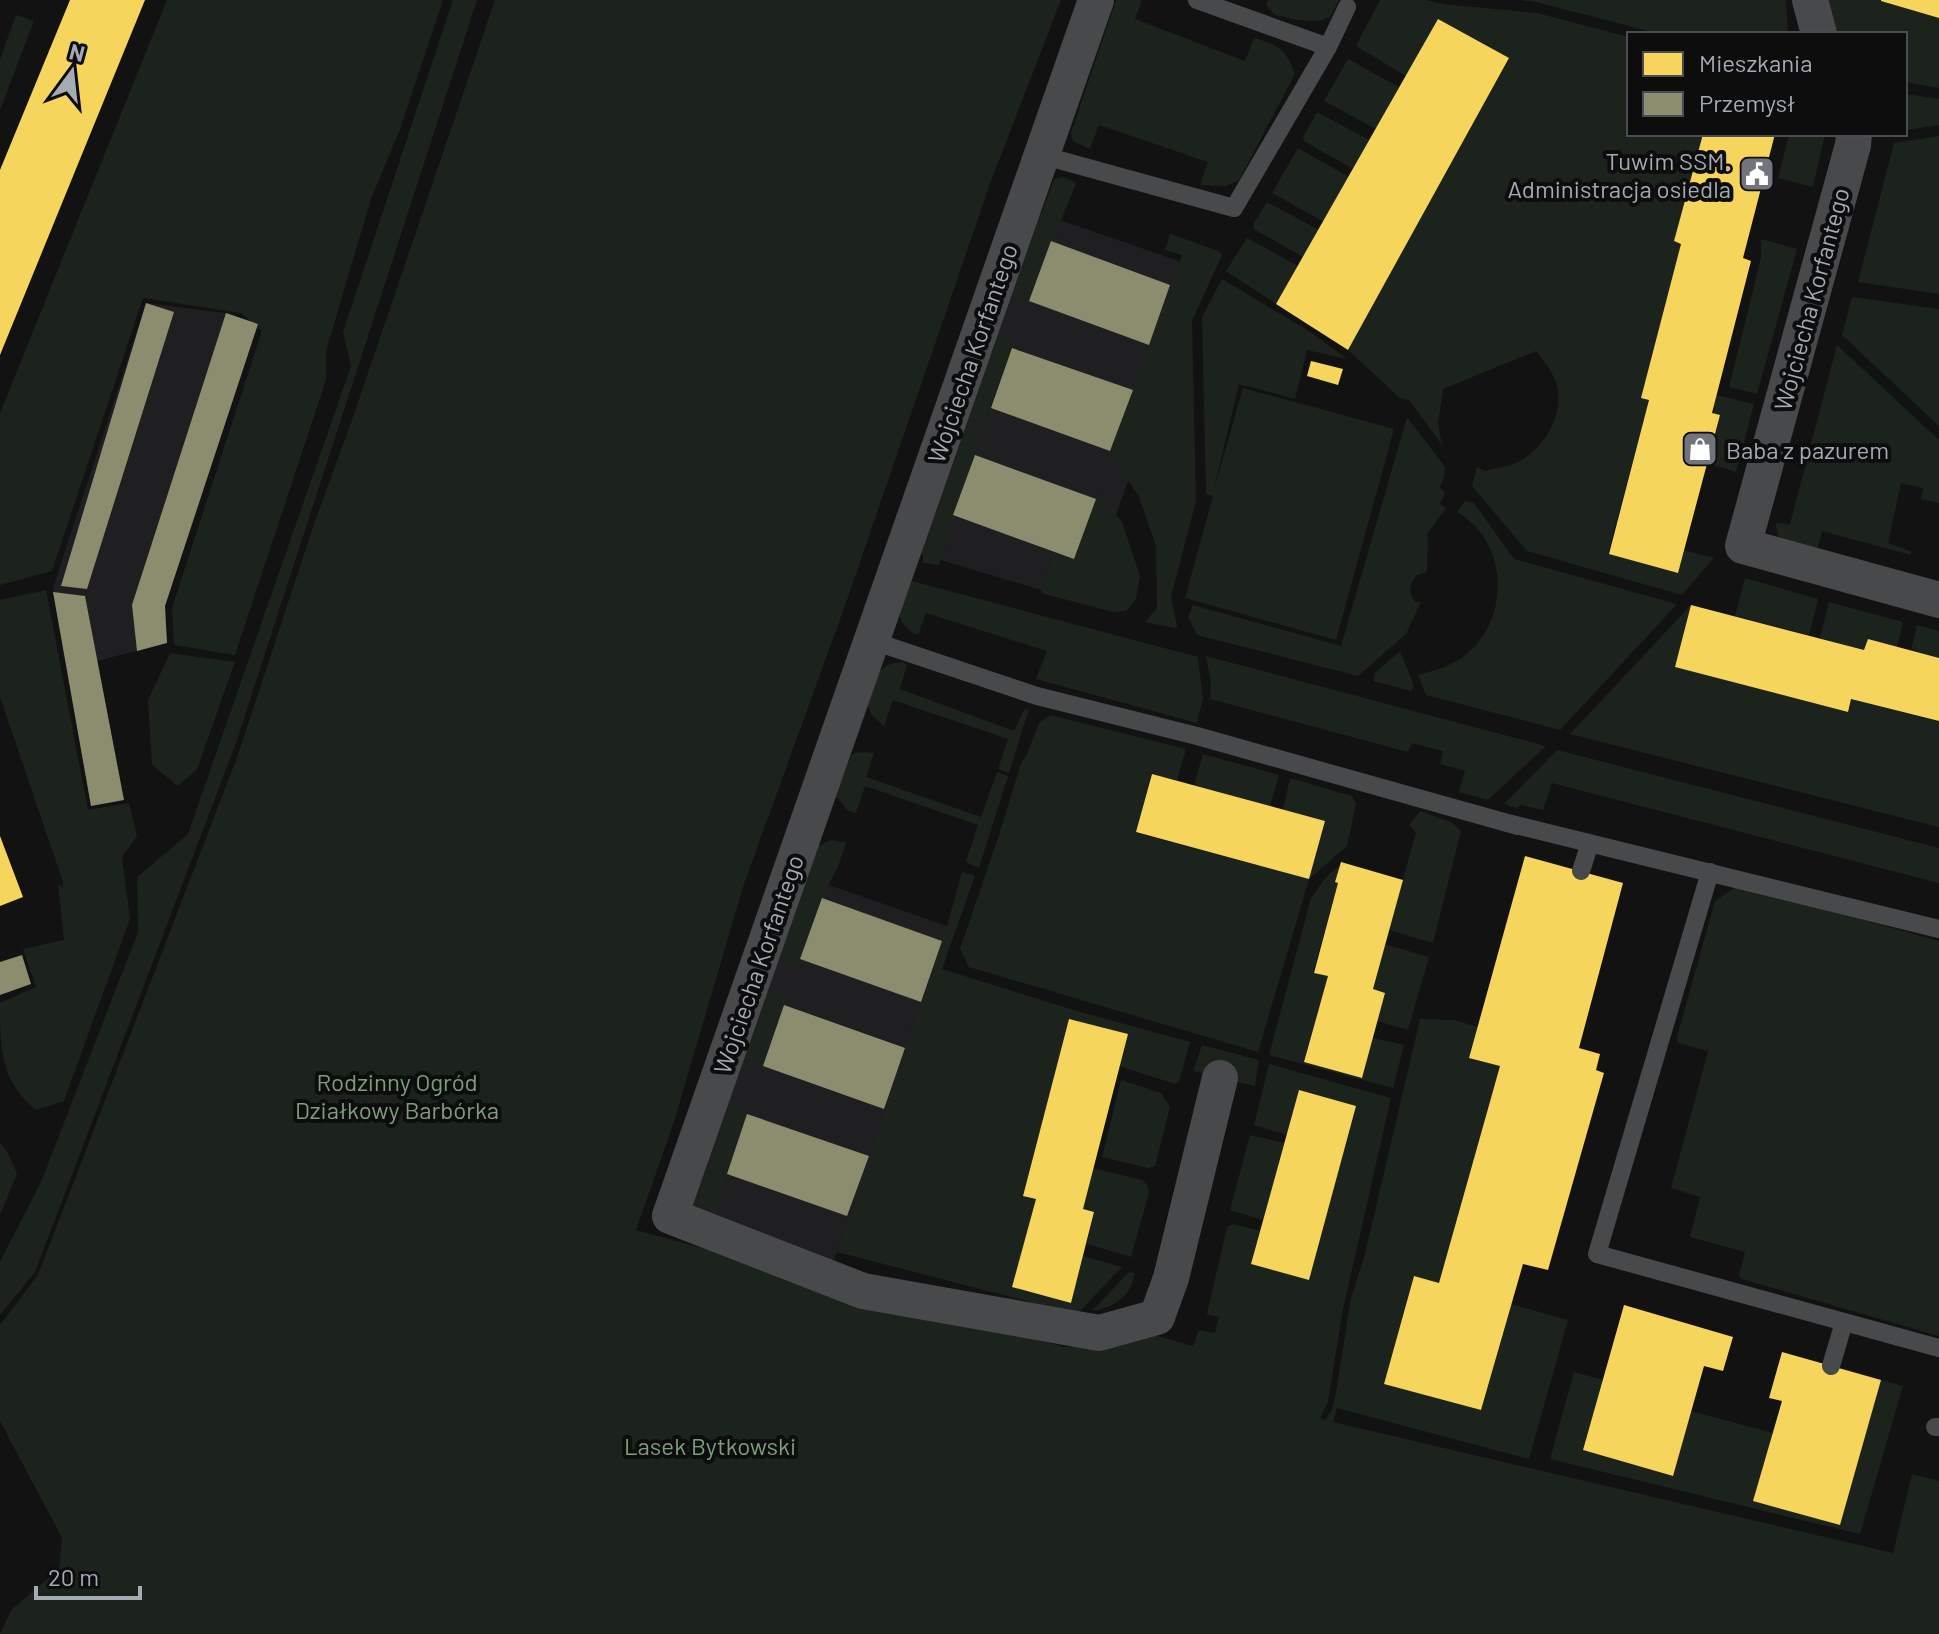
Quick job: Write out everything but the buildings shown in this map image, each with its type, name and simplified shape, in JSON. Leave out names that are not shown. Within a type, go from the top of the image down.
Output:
[{"type":"street","name":"Wojciecha Korfantego","points":[[1096,0],[670,1216],[863,1291],[1099,1333],[1157,1317],[1171,1278],[1220,1078]]},
{"type":"street","points":[[1810,0],[1818,32]]},
{"type":"street","name":"Wojciecha Korfantego","points":[[1854,136],[1743,546],[1939,600]]},
{"type":"lane","points":[[1197,0],[1328,47]]},
{"type":"lane","points":[[1041,155],[1234,208],[1328,47],[1347,7]]},
{"type":"lane","points":[[873,641],[1037,696],[1197,736],[1518,826],[1939,929]]},
{"type":"lane","points":[[1581,871],[1590,843]]},
{"type":"lane","points":[[1710,872],[1597,1254],[1939,1348]]},
{"type":"lane","points":[[1831,1366],[1844,1322]]},
{"type":"shaded area","points":[[1031,210],[1205,270],[1084,603],[914,552]]},
{"type":"shaded area","points":[[146,303],[226,313],[258,324],[165,606],[167,643],[97,661],[124,800],[91,806],[53,588]]},
{"type":"shaded area","points":[[800,875],[950,927],[833,1263],[683,1208]]},
{"type":"green space","points":[[167,0],[443,0],[400,129],[371,199],[326,351],[326,380],[235,655],[174,645],[172,608],[262,331],[241,313],[143,298],[52,571],[0,585],[0,413]]},
{"type":"green space","points":[[453,0],[477,0],[236,743],[35,1272],[0,1315],[0,1262],[41,1182],[138,932],[137,877],[188,834],[351,366],[343,332]]},
{"type":"green space","name":"Rodzinny Ogród Działkowy Barbórka","points":[[495,0],[1061,0],[991,181],[847,600],[744,884],[673,1125],[636,1230],[1064,1347],[1092,1345],[1146,1333],[1193,1346],[1199,1330],[1215,1333],[1219,1317],[1207,1314],[1227,1227],[1233,1224],[1260,1231],[1251,1264],[1356,1106],[1299,1091],[1287,1135],[1254,1125],[1269,1064],[1391,1098],[1343,1309],[1328,1402],[1320,1418],[1325,1420],[1332,1410],[1351,1298],[1365,1254],[1420,1019],[1454,1020],[1478,1027],[1470,1058],[1500,1066],[1439,1283],[1414,1276],[1384,1383],[1481,1410],[1511,1304],[1568,1320],[1529,1459],[1337,1408],[1333,1422],[1893,1553],[1912,1474],[1939,1481],[1939,1634],[0,1634],[11,1610],[59,1569],[62,1538],[0,1421],[0,1325],[38,1275],[238,755],[314,524]]},
{"type":"green space","points":[[1116,0],[1142,0],[1135,19],[1245,61],[1254,38],[1270,43],[1285,53],[1295,74],[1239,180],[1226,186],[1200,185],[1208,162],[1099,125],[1090,149],[1073,141],[1071,133]]},
{"type":"green space","points":[[1268,0],[1339,0],[1330,17],[1318,21],[1275,15],[1266,5]]},
{"type":"green space","points":[[1380,0],[1426,0],[1537,13],[1627,36],[1627,136],[1702,136],[1674,241],[1681,244],[1649,400],[1608,553],[1677,573],[1684,550],[1714,558],[1682,595],[1527,551],[1472,486],[1477,467],[1485,471],[1525,458],[1542,442],[1553,423],[1557,412],[1557,384],[1536,351],[1443,389],[1438,424],[1442,445],[1410,401],[1400,398],[1348,350],[1509,59],[1438,19],[1406,76],[1356,46]]},
{"type":"green space","points":[[1520,0],[1786,0],[1788,32],[1652,32]]},
{"type":"green space","points":[[1826,0],[1878,0],[1939,18],[1939,88],[1907,82],[1907,32],[1834,32]]},
{"type":"green space","points":[[16,15],[34,21],[0,110],[0,59]]},
{"type":"green space","points":[[1348,59],[1399,87],[1376,129],[1324,101]]},
{"type":"green space","points":[[1907,94],[1939,99],[1939,125],[1907,130]]},
{"type":"green space","points":[[1317,112],[1369,140],[1353,169],[1304,141],[1303,137]]},
{"type":"green space","points":[[1788,136],[1825,136],[1813,187],[1778,178]]},
{"type":"green space","points":[[1939,136],[1939,294],[1858,282],[1894,143]]},
{"type":"green space","points":[[1298,148],[1349,177],[1324,222],[1272,193]]},
{"type":"green space","points":[[1064,177],[1076,183],[1029,301],[1010,300],[1054,179]]},
{"type":"green space","points":[[1267,202],[1319,230],[1303,257],[1254,229],[1254,223]]},
{"type":"green space","points":[[1170,234],[1219,251],[1222,255],[1192,321],[1196,501],[1171,597],[1177,627],[1174,628],[1145,622],[1157,608],[1156,546],[1139,497],[1110,451],[1182,255],[1165,250]]},
{"type":"green space","points":[[1247,238],[1298,266],[1276,304],[1226,271]]},
{"type":"green space","points":[[1761,239],[1797,249],[1757,394],[1729,387],[1761,258]]},
{"type":"green space","points":[[1222,279],[1312,333],[1347,359],[1307,350],[1295,399],[1239,384],[1213,493],[1243,388],[1394,429],[1336,640],[1185,598],[1213,496],[1206,494],[1202,317]]},
{"type":"green space","points":[[1852,297],[1939,309],[1939,426],[1842,335]]},
{"type":"green space","points":[[998,337],[1012,341],[1012,348],[982,426],[969,419]]},
{"type":"green space","points":[[1837,345],[1939,440],[1939,503],[1921,499],[1923,488],[1901,483],[1888,543],[1911,551],[1911,555],[1822,531],[1815,557],[1788,546],[1779,537],[1776,523],[1790,524]]},
{"type":"green space","points":[[1716,395],[1754,404],[1736,472],[1707,463]]},
{"type":"green space","points":[[1407,417],[1445,467],[1440,487],[1445,493],[1440,504],[1446,508],[1428,533],[1427,572],[1417,575],[1411,585],[1413,599],[1421,602],[1406,634],[1358,676],[1197,635],[1188,617],[1193,605],[1341,646]]},
{"type":"green space","points":[[967,428],[980,434],[971,467],[939,565],[923,563],[923,554]]},
{"type":"green space","points":[[1099,495],[1122,522],[1140,576],[1136,599],[1126,611],[1113,612],[1041,593],[1055,552],[1074,559]]},
{"type":"green space","points":[[1465,501],[1474,503],[1514,559],[1677,604],[1560,730],[1426,695],[1418,675],[1451,664],[1469,652],[1483,637],[1497,599],[1498,579],[1486,540],[1474,525],[1457,512]]},
{"type":"green space","points":[[1745,578],[1818,599],[1809,635],[1735,616]]},
{"type":"green space","points":[[912,581],[1198,657],[1203,698],[1197,723],[1036,679],[1047,651],[926,613],[918,635],[909,630],[900,618],[901,605]]},
{"type":"green space","points":[[46,590],[88,810],[129,803],[137,836],[122,857],[130,919],[64,1101],[36,1110],[15,1087],[4,1062],[0,1003],[36,987],[23,949],[64,940],[58,884],[62,888],[63,882],[0,697],[0,600]]},
{"type":"green space","points":[[1829,602],[1903,622],[1897,647],[1868,639],[1864,650],[1820,638]]},
{"type":"green space","points":[[1691,605],[1676,667],[1847,712],[1851,699],[1939,722],[1939,827],[1570,734]]},
{"type":"green space","points":[[1917,625],[1939,631],[1939,658],[1911,650]]},
{"type":"green space","points":[[1400,651],[1414,686],[1411,691],[1373,681],[1375,673]]},
{"type":"green space","points":[[170,653],[235,662],[197,769],[178,786],[152,765],[148,700]]},
{"type":"green space","points":[[1206,656],[1546,746],[1488,800],[1459,792],[1465,771],[1440,764],[1443,751],[1412,743],[1408,752],[1210,699],[1211,683]]},
{"type":"green space","points":[[903,662],[907,665],[900,689],[1014,731],[1024,710],[1029,709],[1009,773],[998,769],[1008,739],[893,700],[884,726],[871,714],[868,706],[881,670],[893,663]]},
{"type":"green space","points":[[1050,715],[1186,749],[1177,780],[1151,774],[1136,833],[1309,879],[1258,1052],[969,967],[960,949],[1020,766],[1039,723]]},
{"type":"green space","points":[[1557,750],[1939,848],[1939,883],[1552,783],[1543,810],[1504,804]]},
{"type":"green space","points":[[854,753],[874,753],[866,777],[981,817],[997,772],[1008,776],[979,868],[966,862],[978,825],[865,786],[856,813],[847,810],[836,796],[850,758]]},
{"type":"green space","points":[[1203,754],[1279,775],[1270,806],[1194,785]]},
{"type":"green space","points":[[1290,778],[1352,796],[1356,804],[1347,846],[1309,879],[1325,821],[1283,810]]},
{"type":"green space","points":[[1420,811],[1451,822],[1461,831],[1433,943],[1389,930],[1416,832],[1409,825]]},
{"type":"green space","points":[[831,840],[846,842],[838,867],[822,898],[800,959],[796,965],[789,965],[780,957],[818,846]]},
{"type":"green space","points":[[1340,865],[1335,881],[1338,883],[1313,972],[1328,976],[1304,1062],[1361,1078],[1373,1038],[1404,1045],[1393,1088],[1269,1055],[1311,898],[1327,876]]},
{"type":"green space","points":[[962,872],[975,876],[942,969],[1190,1042],[1179,1082],[1175,1084],[1119,1066],[1127,1034],[1069,1020],[1023,1195],[1036,1199],[1012,1286],[1071,1303],[1083,1256],[1122,1267],[1077,1314],[837,1252],[947,926]]},
{"type":"green space","points":[[1739,885],[1939,941],[1939,1336],[1742,1279],[1739,1276],[1745,1252],[1690,1237],[1700,1197],[1671,1188],[1708,1051],[1678,1043],[1677,1037],[1715,901]]},
{"type":"green space","points":[[1385,944],[1429,957],[1408,1030],[1377,1021],[1385,993],[1373,989]]},
{"type":"green space","points":[[777,991],[784,999],[784,1005],[763,1066],[745,1062],[768,993]]},
{"type":"green space","points":[[1202,1045],[1259,1060],[1255,1086],[1193,1071]]},
{"type":"green space","points":[[1121,1080],[1161,1093],[1170,1107],[1155,1166],[1148,1168],[1102,1157]]},
{"type":"green space","points":[[732,1102],[742,1103],[747,1114],[715,1214],[699,1203],[698,1196]]},
{"type":"green space","points":[[1250,1135],[1284,1143],[1263,1220],[1230,1210]]},
{"type":"green space","points":[[0,1143],[17,1174],[0,1215]]},
{"type":"green space","points":[[1093,1168],[1142,1180],[1147,1185],[1149,1193],[1131,1257],[1087,1244],[1094,1212],[1083,1209]]},
{"type":"green space","points":[[1129,1272],[1135,1273],[1133,1281],[1120,1300],[1092,1311]]},
{"type":"green space","points":[[1574,1372],[1603,1380],[1583,1450],[1672,1476],[1691,1411],[1773,1433],[1794,1512],[1840,1525],[1881,1380],[1903,1386],[1860,1534],[1550,1459]]},
{"type":"place","name":"Tuwim SSM. Administracja osiedla","points":[[1757,174]]},
{"type":"place","name":"Baba z pazurem","points":[[1700,449]]},
{"type":"park label","name":"Lasek Bytkowski","points":[[710,1445]]}]
